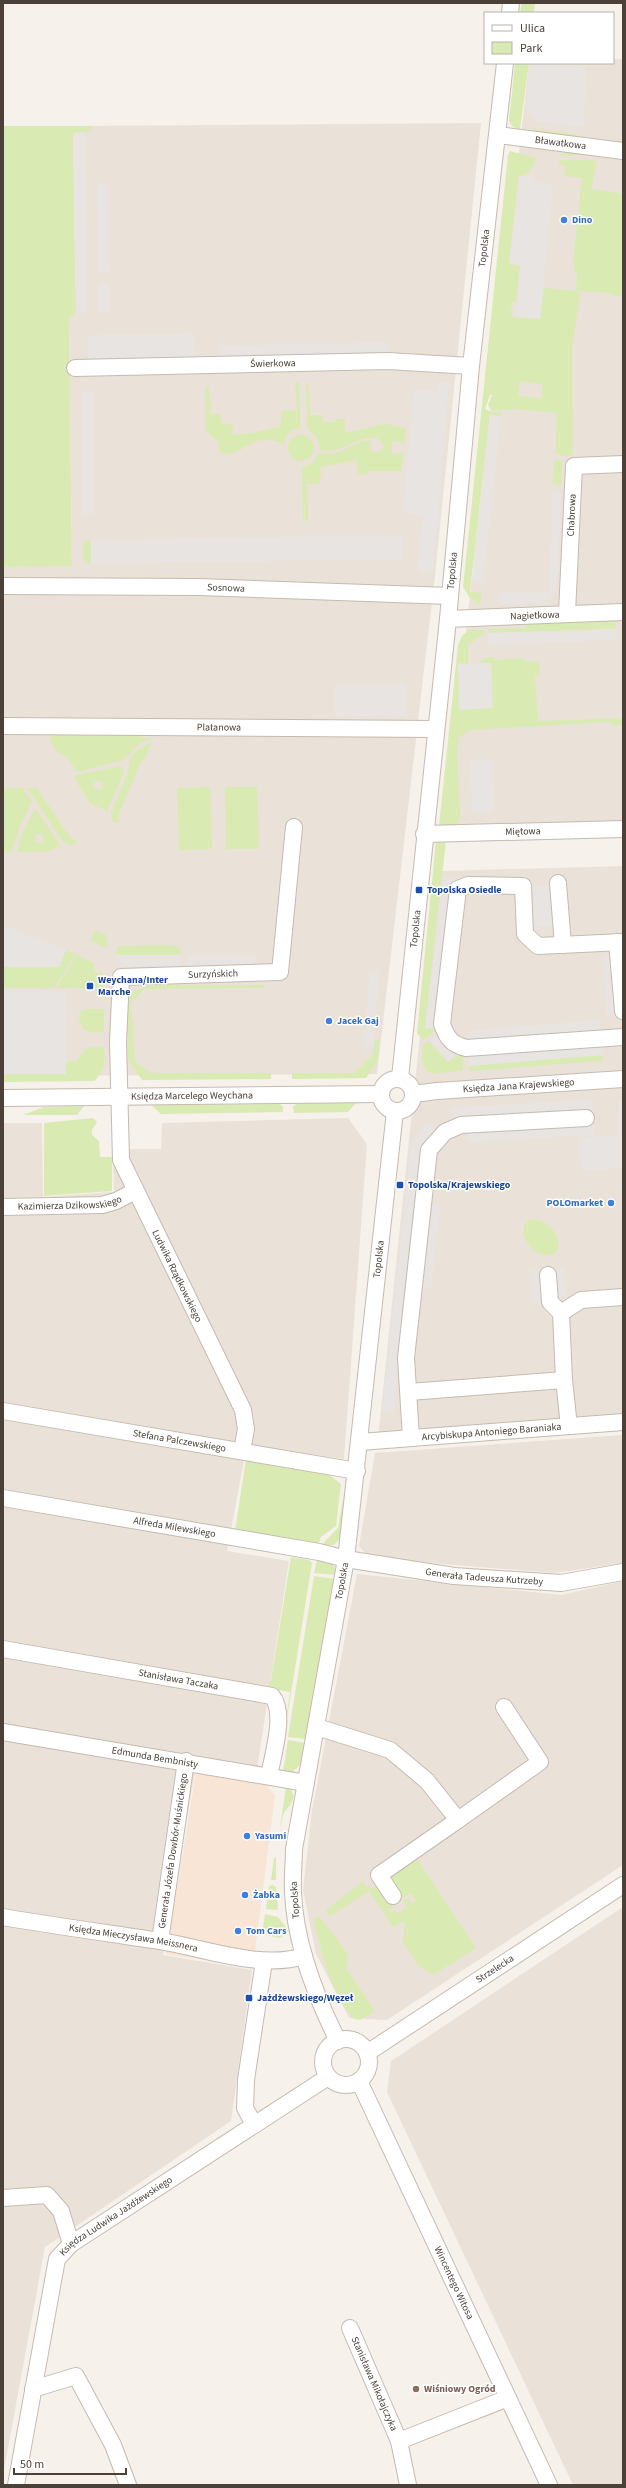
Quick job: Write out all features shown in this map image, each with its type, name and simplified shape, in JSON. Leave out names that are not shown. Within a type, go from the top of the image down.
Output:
[{"type":"street","name":"Topolska","points":[[400,1078],[424,834],[448,619],[471,366],[505,64]]},
{"type":"street","name":"Bławatkowa","points":[[498,135],[623,151]]},
{"type":"street","name":"Świerkowa","points":[[75,368],[388,361],[471,366]]},
{"type":"street","name":"Chabrowa","points":[[567,613],[574,466],[623,464]]},
{"type":"street","name":"Sosnowa","points":[[3,586],[199,587],[450,596]]},
{"type":"street","name":"Nagietkowa","points":[[448,619],[567,613],[623,612]]},
{"type":"street","name":"Platanowa","points":[[3,726],[435,730]]},
{"type":"street","name":"Surzyńskich","points":[[119,1097],[118,1042],[121,977],[280,972],[294,827]]},
{"type":"street","name":"Miętowa","points":[[424,834],[623,829]]},
{"type":"street","points":[[558,884],[563,945]]},
{"type":"street","points":[[623,1011],[620,942],[538,946],[525,934],[523,886],[468,886],[458,889],[442,1024],[447,1036],[455,1045],[466,1048],[623,1037]]},
{"type":"street","points":[[400,1078],[410,1084],[414,1094],[408,1107],[395,1111],[384,1105],[381,1094],[387,1082],[400,1078]]},
{"type":"street","name":"Księdza Jana Krajewskiego","points":[[414,1094],[452,1090],[623,1079]]},
{"type":"street","name":"Księdza Marcelego Weychana","points":[[3,1098],[381,1094]]},
{"type":"street","name":"Ludwika Rządkowskiego","points":[[119,1097],[121,1160],[242,1410],[246,1430],[242,1451]]},
{"type":"street","name":"Topolska","points":[[338,2041],[304,1956],[295,1918],[293,1891],[294,1849],[346,1559],[395,1111]]},
{"type":"street","points":[[411,1438],[406,1358],[429,1150],[445,1132],[461,1126],[586,1118]]},
{"type":"street","name":"Kazimierza Dzikowskiego","points":[[3,1207],[102,1205],[116,1201],[135,1191]]},
{"type":"street","points":[[548,1275],[550,1302],[561,1313],[564,1380],[569,1426]]},
{"type":"street","points":[[561,1313],[581,1300],[623,1297]]},
{"type":"street","points":[[409,1392],[564,1380]]},
{"type":"street","name":"Stefana Palczewskiego","points":[[3,1411],[356,1471]]},
{"type":"street","name":"Arcybiskupa Antoniego Baraniaka","points":[[360,1442],[623,1422]]},
{"type":"street","name":"Alfreda Milewskiego","points":[[3,1498],[319,1552],[346,1559]]},
{"type":"street","name":"Generała Tadeusza Kutrzeby","points":[[346,1559],[454,1576],[561,1583],[623,1572]]},
{"type":"street","name":"Stanisława Taczaka","points":[[3,1649],[272,1696],[277,1703],[279,1715],[269,1776]]},
{"type":"street","points":[[393,1896],[380,1875],[540,1762],[504,1708]]},
{"type":"street","points":[[317,1727],[390,1750],[427,1781],[458,1820]]},
{"type":"street","name":"Edmunda Bembnisty","points":[[3,1732],[186,1761],[306,1783]]},
{"type":"street","name":"Generała Józefa Dowbór-Muśnickiego","points":[[160,1941],[186,1761]]},
{"type":"street","name":"Strzelecka","points":[[367,2052],[623,1885]]},
{"type":"street","name":"Księdza Mieczysława Meissnera","points":[[3,1917],[85,1932],[160,1941],[264,1961],[294,1959],[304,1956]]},
{"type":"street","points":[[254,2124],[245,2108],[246,2080],[264,1961]]},
{"type":"street","points":[[352,2040],[363,2047],[367,2052],[369,2065],[367,2072],[359,2081],[346,2086],[333,2082],[328,2077],[325,2071],[324,2056],[332,2044],[338,2041],[352,2040]]},
{"type":"street","name":"Księdza Ludwika Jażdżewskiego","points":[[16,2485],[58,2260],[71,2244],[328,2077]]},
{"type":"street","name":"Wincentego Witosa","points":[[359,2081],[549,2485]]},
{"type":"street","points":[[3,2198],[47,2195],[61,2211],[71,2244]]},
{"type":"street","name":"Stanisława Mikołajczyka","points":[[350,2328],[398,2441],[408,2485]]},
{"type":"street","points":[[33,2389],[76,2376],[113,2445],[128,2485]]},
{"type":"street","name":"Stanisława Mikołajczyka","points":[[398,2441],[508,2398]]},
{"type":"shaded area","points":[[614,59],[623,59],[623,821],[447,826],[466,632],[529,64],[614,64]]},
{"type":"shaded area","points":[[530,65],[586,66],[584,127],[535,121],[525,107]]},
{"type":"shaded area","points":[[481,123],[435,576],[377,1074],[3,1076],[3,567],[72,565],[69,318],[76,312],[73,126]]},
{"type":"shaded area","points":[[85,132],[87,312],[76,312],[73,133]]},
{"type":"shaded area","points":[[519,176],[532,176],[532,182],[553,184],[540,319],[515,317],[520,266],[509,263]]},
{"type":"shaded area","points":[[97,183],[108,183],[109,273],[98,273]]},
{"type":"shaded area","points":[[98,284],[109,284],[110,312],[99,312]]},
{"type":"shaded area","points":[[193,333],[194,358],[88,360],[87,335]]},
{"type":"shaded area","points":[[387,342],[388,354],[221,358],[221,346]]},
{"type":"shaded area","points":[[438,382],[449,383],[433,572],[418,571],[423,515],[403,513],[414,389],[437,391]]},
{"type":"shaded area","points":[[82,391],[93,391],[93,514],[82,514]]},
{"type":"shaded area","points":[[490,415],[501,416],[483,582],[472,581]]},
{"type":"shaded area","points":[[553,491],[561,492],[557,590],[545,603],[500,605],[500,593],[549,592]]},
{"type":"shaded area","points":[[403,535],[402,559],[91,564],[91,540]]},
{"type":"shaded area","points":[[616,629],[617,640],[488,645],[488,633]]},
{"type":"shaded area","points":[[491,663],[493,708],[459,710],[458,664]]},
{"type":"shaded area","points":[[335,684],[406,684],[406,716],[335,716]]},
{"type":"shaded area","points":[[470,759],[492,759],[494,812],[472,813]]},
{"type":"shaded area","points":[[623,866],[623,1426],[377,1448],[420,1035],[440,871]]},
{"type":"shaded area","points":[[443,878],[455,879],[437,1029],[425,1028]]},
{"type":"shaded area","points":[[553,886],[554,926],[534,927],[533,887]]},
{"type":"shaded area","points":[[3,925],[66,950],[59,967],[3,967]]},
{"type":"shaded area","points":[[116,955],[181,955],[181,966],[121,966]]},
{"type":"shaded area","points":[[188,955],[257,955],[257,966],[188,966]]},
{"type":"shaded area","points":[[623,956],[623,1014],[607,1016],[603,957]]},
{"type":"shaded area","points":[[370,972],[379,973],[373,1047],[364,1046]]},
{"type":"shaded area","points":[[3,990],[66,991],[66,1074],[3,1074]]},
{"type":"shaded area","points":[[599,1020],[602,1055],[469,1066],[467,1031]]},
{"type":"shaded area","points":[[440,1034],[457,1055],[448,1062],[429,1041]]},
{"type":"shaded area","points":[[592,1099],[594,1135],[467,1142],[467,1131],[452,1119],[450,1108]]},
{"type":"shaded area","points":[[623,1100],[623,1168],[582,1171],[579,1138],[620,1135],[618,1101]]},
{"type":"shaded area","points":[[348,1118],[367,1144],[344,1459],[247,1445],[227,1551],[289,1561],[255,1782],[195,1772],[163,1955],[252,1970],[231,2121],[45,2247],[3,2475],[3,1123],[42,1123],[43,1197],[114,1192],[113,1149],[161,1149],[162,1123]]},
{"type":"shaded area","points":[[429,1121],[437,1130],[423,1144],[394,1413],[382,1411],[411,1143]]},
{"type":"shaded area","points":[[429,1205],[440,1206],[431,1289],[420,1287]]},
{"type":"shaded area","points":[[564,1268],[566,1296],[555,1297],[544,1303],[533,1304],[531,1270]]},
{"type":"shaded area","points":[[623,1435],[623,1563],[554,1573],[370,1558],[359,1546],[375,1453]]},
{"type":"shaded area","points":[[357,1574],[561,1595],[623,1581],[623,1865],[387,2020],[349,2018],[316,1954],[303,1890],[312,1811]]},
{"type":"shaded area","points":[[196,1773],[266,1785],[275,1795],[253,1967],[166,1954]]},
{"type":"shaded area","points":[[623,1907],[623,2485],[573,2485],[387,2092],[391,2061]]},
{"type":"green space","points":[[522,3],[535,3],[534,12],[520,12]]},
{"type":"green space","points":[[515,64],[529,64],[520,129],[513,127],[509,121]]},
{"type":"green space","points":[[3,126],[94,126],[88,132],[73,133],[76,312],[69,319],[72,566],[3,567]]},
{"type":"green space","points":[[532,129],[576,134],[582,139],[530,133]]},
{"type":"green space","points":[[510,151],[536,158],[533,166],[526,175],[519,176],[509,263],[520,266],[517,302],[512,302],[511,316],[540,319],[544,288],[576,291],[577,273],[574,272],[575,264],[573,263],[582,178],[565,176],[565,166],[558,165],[560,160],[594,160],[597,162],[591,189],[620,193],[623,196],[623,296],[613,296],[610,293],[577,291],[580,293],[572,350],[573,455],[562,456],[556,453],[557,413],[513,409],[491,410],[488,405],[492,395],[490,395],[485,409],[492,412],[501,412],[501,416],[490,415],[470,592],[482,593],[480,605],[469,597],[463,587],[508,155]],"holes":[[[520,381],[543,384],[541,398],[518,396]]]},
{"type":"green space","points":[[567,152],[585,154],[574,156],[559,155]]},
{"type":"green space","points":[[295,382],[299,382],[300,428],[289,433],[284,444],[274,440],[263,440],[257,441],[237,452],[226,454],[219,452],[218,442],[206,430],[205,387],[209,387],[211,414],[221,414],[221,424],[233,424],[232,434],[245,434],[280,427],[282,411],[297,410]]},
{"type":"green space","points":[[308,384],[311,415],[323,415],[323,422],[335,422],[336,419],[345,419],[345,433],[386,424],[406,428],[404,446],[403,442],[393,441],[391,453],[402,454],[404,450],[401,471],[368,471],[367,474],[358,475],[357,460],[321,467],[320,484],[307,484],[308,520],[303,520],[302,467],[313,463],[319,453],[327,454],[340,452],[363,441],[371,440],[369,448],[376,453],[382,450],[384,445],[377,438],[369,438],[335,450],[320,450],[317,437],[307,429],[306,385]]},
{"type":"green space","points":[[301,435],[310,439],[314,448],[310,457],[301,461],[292,457],[288,448],[292,439]]},
{"type":"green space","points":[[557,459],[562,460],[561,485],[554,484],[552,481],[554,462]]},
{"type":"green space","points":[[91,540],[91,564],[89,564],[83,559],[83,545],[85,541]]},
{"type":"green space","points":[[615,620],[616,629],[488,633],[488,629],[526,628],[526,623]]},
{"type":"green space","points":[[469,630],[484,630],[484,634],[468,645],[468,663],[458,664],[491,663],[480,663],[480,661],[484,658],[495,657],[495,660],[524,658],[525,662],[539,661],[540,675],[535,675],[538,721],[622,718],[623,725],[611,725],[611,722],[469,730],[459,738],[457,751],[460,820],[456,825],[439,826],[458,645],[462,636]]},
{"type":"green space","points":[[50,734],[142,735],[142,738],[154,738],[140,743],[124,760],[77,772],[66,756],[59,753],[54,748],[51,742]]},
{"type":"green space","points":[[152,742],[144,760],[141,761],[117,819],[120,820],[118,823],[112,821],[111,813],[127,774],[130,759],[136,751]]},
{"type":"green space","points":[[121,766],[124,772],[107,811],[91,804],[74,778],[76,775]],"holes":[[[96,780],[103,782],[101,790],[95,789],[93,786]]]},
{"type":"green space","points":[[210,787],[212,849],[179,850],[177,788]]},
{"type":"green space","points":[[225,787],[257,787],[259,849],[226,849]]},
{"type":"green space","points":[[3,788],[23,788],[32,802],[20,826],[12,852],[3,852]]},
{"type":"green space","points":[[27,788],[37,788],[72,840],[74,839],[77,842],[71,846],[63,842]]},
{"type":"green space","points":[[35,808],[60,845],[49,852],[17,852],[22,834]],"holes":[[[36,834],[42,834],[44,837],[42,843],[35,842]]]},
{"type":"green space","points":[[436,841],[446,841],[425,1028],[437,1029],[423,1040],[417,1033]]},
{"type":"green space","points":[[95,931],[106,934],[107,949],[91,940]]},
{"type":"green space","points":[[169,945],[180,947],[181,955],[116,955],[117,946]]},
{"type":"green space","points":[[66,950],[76,954],[54,988],[3,988],[3,967],[59,967]]},
{"type":"green space","points":[[77,955],[93,963],[95,973],[103,973],[104,988],[95,988],[94,983],[86,983],[86,988],[56,988]]},
{"type":"green space","points":[[150,985],[264,985],[264,988],[145,989],[131,1003],[135,1061],[151,1073],[271,1073],[271,1079],[142,1080],[128,1060],[128,1006],[131,995],[136,990]]},
{"type":"green space","points":[[83,1009],[104,1009],[104,1031],[93,1033],[83,1029],[79,1020],[80,1012]]},
{"type":"green space","points":[[375,1040],[380,1040],[377,1062],[366,1078],[292,1079],[292,1073],[354,1073],[373,1054]]},
{"type":"green space","points":[[429,1041],[448,1062],[457,1055],[463,1056],[463,1070],[437,1073],[427,1071],[422,1058],[422,1046]]},
{"type":"green space","points":[[92,1047],[101,1047],[105,1051],[104,1067],[95,1081],[3,1082],[3,1074],[66,1074],[66,1062],[76,1061],[84,1050]]},
{"type":"green space","points":[[602,1055],[603,1061],[469,1071],[469,1066]]},
{"type":"green space","points":[[297,1103],[356,1103],[348,1112],[294,1113],[293,1107]]},
{"type":"green space","points":[[280,1104],[283,1107],[283,1112],[161,1114],[151,1105]]},
{"type":"green space","points":[[84,1106],[77,1115],[23,1115],[44,1107]]},
{"type":"green space","points":[[93,1118],[97,1122],[92,1130],[92,1135],[99,1141],[100,1157],[112,1157],[112,1191],[44,1196],[44,1123]]},
{"type":"green space","points":[[532,1219],[544,1223],[554,1231],[558,1242],[558,1248],[555,1254],[541,1255],[528,1244],[523,1233],[526,1223]]},
{"type":"green space","points":[[246,1459],[327,1473],[341,1484],[336,1526],[321,1537],[318,1545],[235,1531]]},
{"type":"green space","points":[[344,1493],[341,1537],[334,1545],[323,1546],[324,1542],[338,1528]]},
{"type":"green space","points":[[291,1557],[309,1560],[312,1563],[279,1767],[290,1692],[268,1688],[268,1685],[271,1680]]},
{"type":"green space","points":[[317,1560],[331,1562],[335,1568],[335,1575],[314,1573]]},
{"type":"green space","points":[[314,1576],[335,1579],[306,1739],[288,1737]]},
{"type":"green space","points":[[288,1740],[305,1743],[300,1765],[291,1773],[283,1771]]},
{"type":"green space","points":[[286,1787],[293,1793],[294,1797],[284,1813],[280,1828]]},
{"type":"green space","points":[[276,1857],[276,1880],[271,1880],[274,1858]]},
{"type":"green space","points":[[417,1859],[476,1948],[433,1975],[417,1964],[403,1942],[405,1925],[403,1921],[393,1927],[369,1891],[330,1916],[326,1910],[363,1881],[368,1889],[376,1887],[379,1888],[384,1898],[386,1896],[393,1907],[388,1910],[390,1913],[395,1910],[398,1914],[407,1907],[403,1901],[408,1898],[412,1904],[416,1901],[411,1893],[402,1899],[392,1883],[393,1874],[411,1860],[413,1862]]},
{"type":"green space","points":[[273,1885],[276,1887],[278,1910],[266,1909],[269,1886]]},
{"type":"green space","points":[[265,1914],[278,1917],[289,1931],[280,1938],[262,1934]]},
{"type":"green space","points":[[318,1916],[333,1933],[348,1955],[346,1968],[375,2011],[360,2020],[354,2019],[339,1997],[333,1985],[313,1920]]},
{"type":"place","name":"Dino","points":[[564,220]]},
{"type":"place","name":"Topolska Osiedle","points":[[419,890]]},
{"type":"place","name":"Weychana/Inter Marche","points":[[90,986]]},
{"type":"place","name":"Jacek Gaj","points":[[329,1021]]},
{"type":"place","name":"Topolska/Krajewskiego","points":[[400,1185]]},
{"type":"place","name":"POLOmarket","points":[[611,1203]]},
{"type":"place","name":"Yasumi","points":[[247,1836]]},
{"type":"place","name":"Żabka","points":[[245,1895]]},
{"type":"place","name":"Tom Cars","points":[[238,1931]]},
{"type":"place","name":"Jażdżewskiego/Węzeł","points":[[249,1998]]},
{"type":"place","name":"Wiśniowy Ogród","points":[[416,2389]]}]
